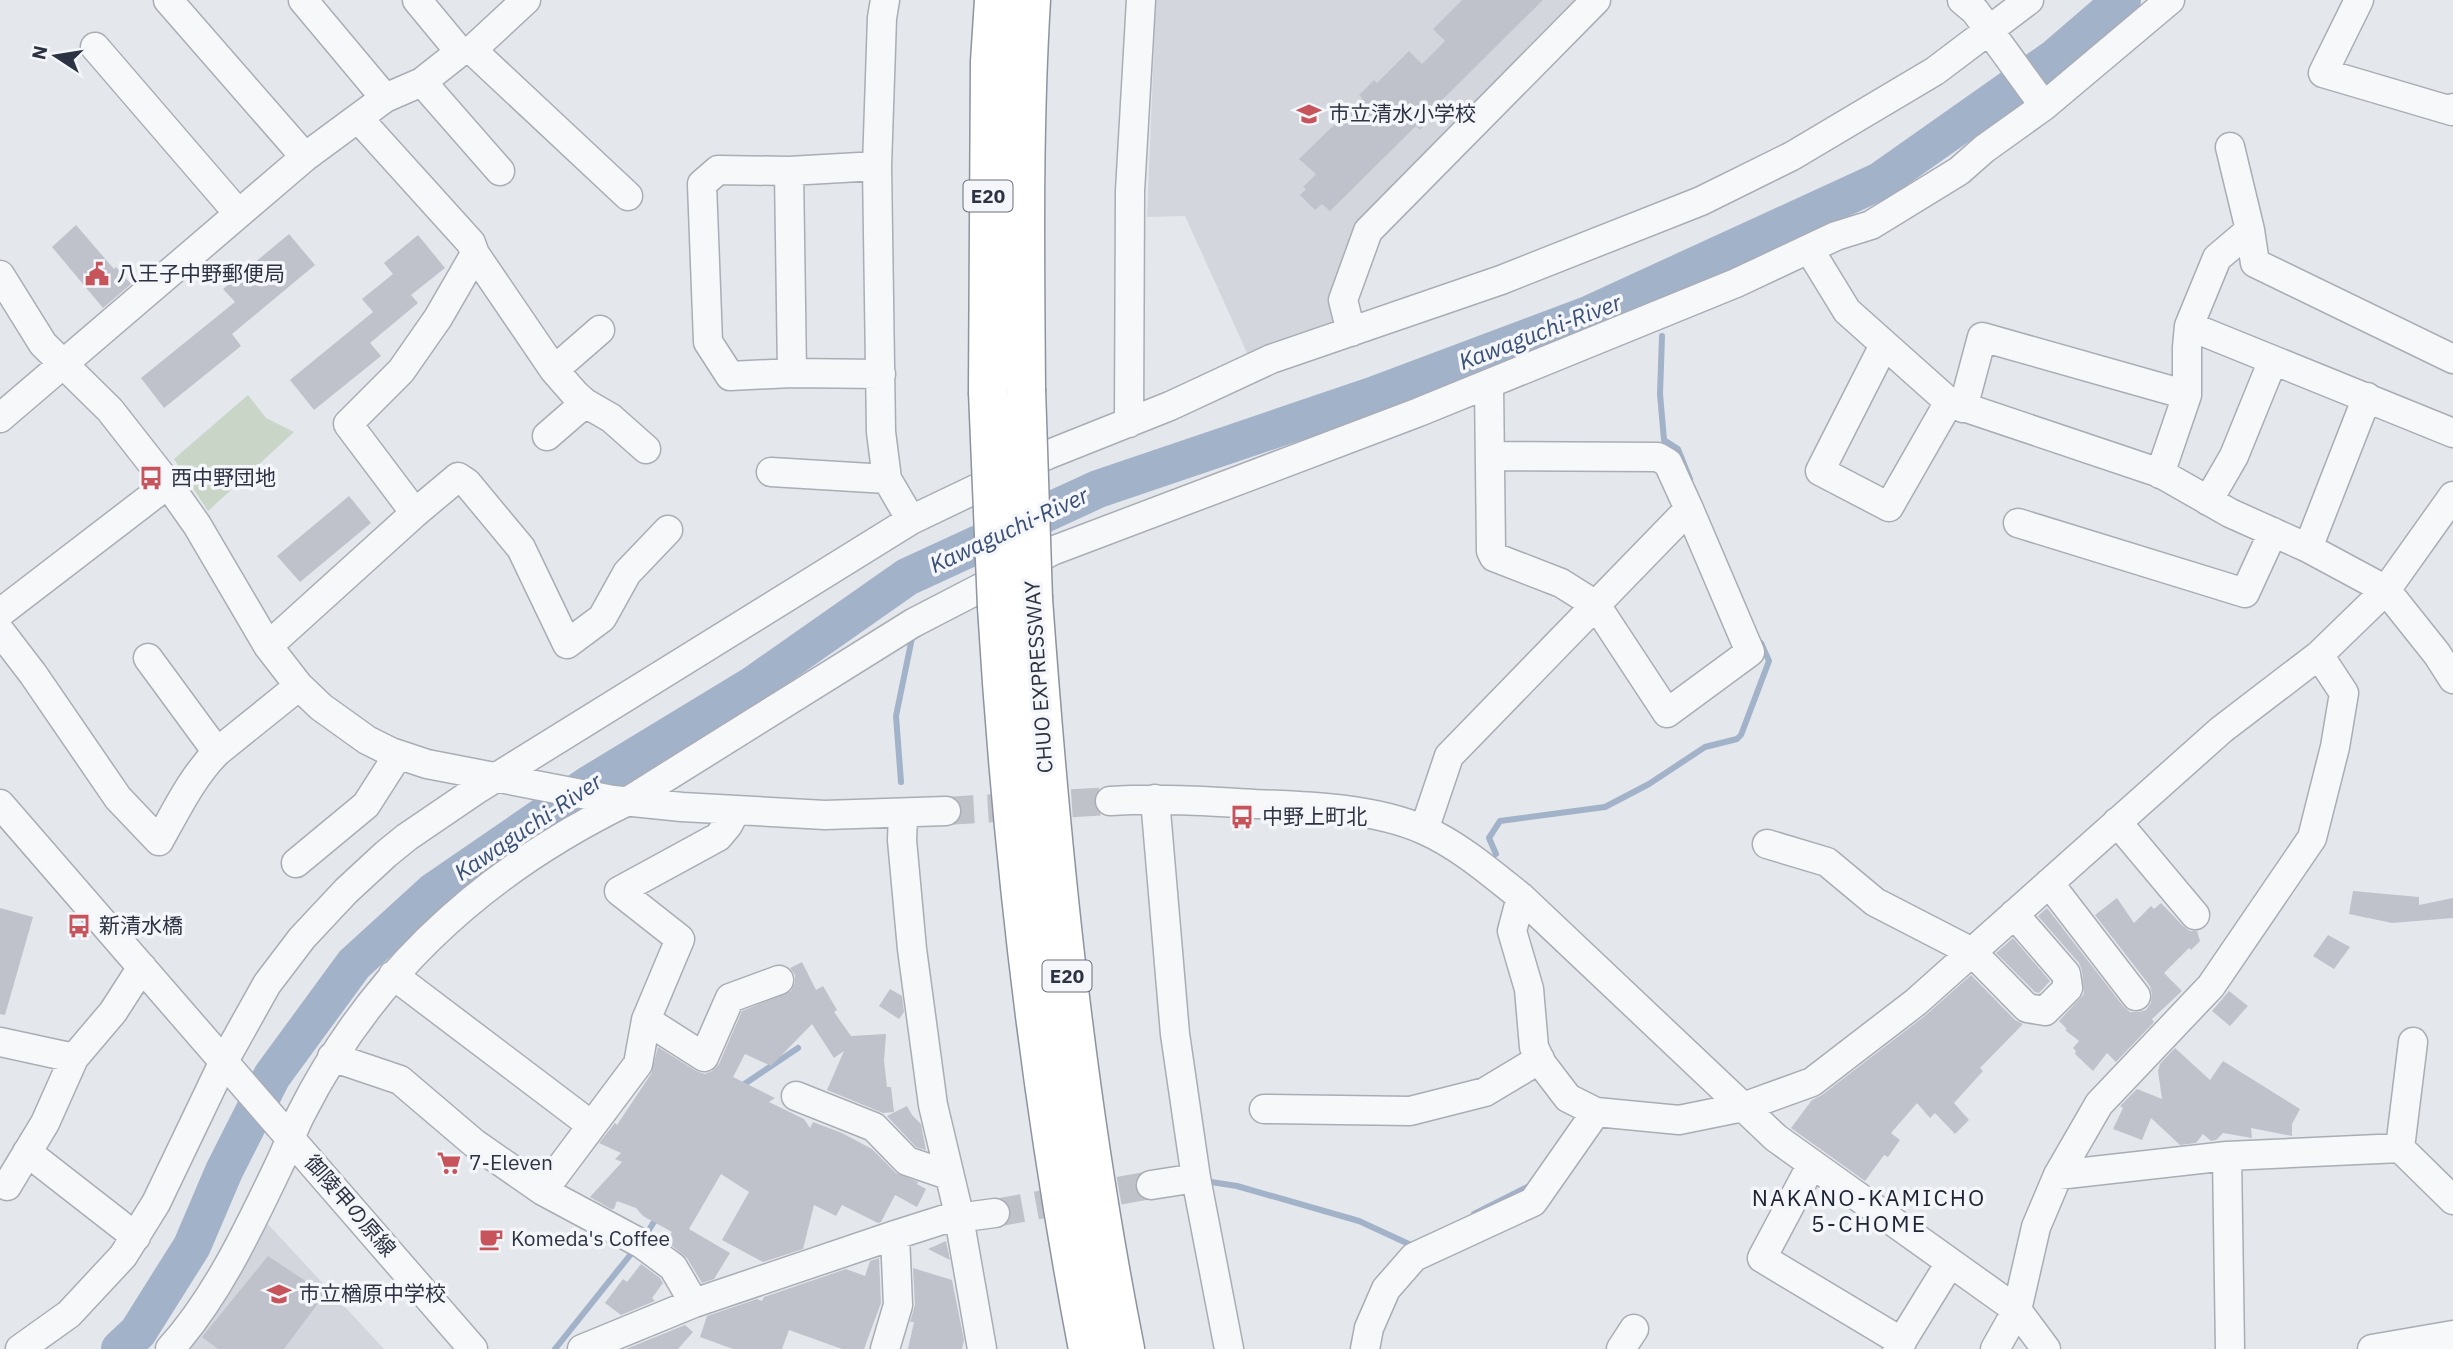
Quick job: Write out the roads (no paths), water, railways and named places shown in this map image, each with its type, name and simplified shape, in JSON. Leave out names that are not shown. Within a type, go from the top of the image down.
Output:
[{"type":"highway","name":"CHUO EXPRESSWAY","points":[[993,0],[990,62],[988,392],[1015,603],[1044,753],[1060,915],[1093,1165],[1125,1349]]},
{"type":"highway","name":"CHUO EXPRESSWAY","points":[[1031,0],[1027,64],[1026,389],[1006,759],[1034,1014],[1087,1349]]},
{"type":"street","points":[[168,0],[305,157]]},
{"type":"street","points":[[303,0],[385,98]]},
{"type":"street","points":[[417,0],[466,51],[628,196]]},
{"type":"street","points":[[885,0],[882,18],[877,166],[881,432],[887,479],[911,520]]},
{"type":"street","points":[[1129,423],[1130,191],[1141,0]]},
{"type":"street","points":[[1351,332],[1343,300],[1368,231],[1596,0]]},
{"type":"street","points":[[1962,0],[1975,11],[2042,104]]},
{"type":"street","points":[[20,1349],[69,1314],[111,1271],[156,1203],[267,984],[302,938],[346,891],[407,837],[911,520],[1047,455],[1129,423],[1271,359],[1501,280],[1701,201],[1793,156],[1935,71],[1991,34],[2029,0]]},
{"type":"street","points":[[170,1349],[195,1319],[221,1279],[286,1133],[299,1117],[332,1057],[393,975],[440,927],[485,888],[621,800],[914,624],[1052,551],[1489,384],[1736,283],[1836,236],[1871,225],[1959,171],[2171,0]]},
{"type":"street","points":[[2359,0],[2323,72],[2452,111],[2453,108]]},
{"type":"street","points":[[0,418],[305,157],[385,98],[422,82],[466,51],[512,4]]},
{"type":"street","points":[[95,47],[238,213]]},
{"type":"street","points":[[422,82],[500,171]]},
{"type":"street","points":[[358,118],[471,243],[475,254],[554,370],[585,403],[611,418],[646,449]]},
{"type":"street","points":[[2230,147],[2255,263],[2453,359]]},
{"type":"street","points":[[877,166],[789,171],[718,170],[702,184],[708,342],[730,376],[792,373],[881,374]]},
{"type":"street","points":[[789,171],[792,373]]},
{"type":"street","points":[[2160,474],[2188,395],[2186,347],[2189,326],[2217,258],[2250,230]]},
{"type":"street","points":[[1808,249],[1847,311],[1956,405],[2160,474],[2230,513],[2308,548],[2386,590],[2437,654],[2453,679]]},
{"type":"street","points":[[415,513],[348,424],[401,371],[438,318],[475,254]]},
{"type":"street","points":[[0,275],[43,344],[110,410],[168,484],[197,524],[268,646],[299,687],[321,707],[368,740],[398,755],[427,764],[621,800],[825,815],[946,811]]},
{"type":"street","points":[[2189,326],[2453,433]]},
{"type":"street","points":[[554,370],[600,330]]},
{"type":"street","points":[[1884,345],[1820,471],[1889,507],[1956,405],[1982,337],[2188,395]]},
{"type":"street","points":[[2208,500],[2234,456],[2273,360]]},
{"type":"street","points":[[1489,384],[1491,551],[1494,557],[1561,583],[1596,605],[1667,713],[1750,652],[1668,463],[1658,457],[1491,456]]},
{"type":"street","points":[[2308,548],[2367,397]]},
{"type":"street","points":[[547,436],[585,403]]},
{"type":"street","points":[[771,472],[887,479]]},
{"type":"street","points":[[268,646],[458,477],[467,483],[521,548],[567,644],[602,618],[627,573],[668,530]]},
{"type":"street","points":[[0,613],[168,484]]},
{"type":"street","points":[[1521,897],[1512,931],[1529,989],[1534,1047],[1568,1098],[1596,1112],[1679,1120],[1743,1107],[1812,1083],[1916,1002],[2221,730],[2319,655],[2386,590],[2453,496]]},
{"type":"street","points":[[1424,830],[1448,755],[1689,509]]},
{"type":"street","points":[[2018,523],[2245,593],[2273,533]]},
{"type":"street","points":[[0,631],[33,674],[118,798],[159,841],[181,800],[207,762],[299,687]]},
{"type":"street","points":[[1995,1349],[2017,1310],[2036,1227],[2058,1175],[2099,1104],[2211,985],[2312,838],[2335,747],[2344,693],[2319,655]]},
{"type":"street","points":[[148,658],[217,752]]},
{"type":"street","points":[[296,863],[366,805],[398,755]]},
{"type":"street","points":[[1155,799],[1175,1034],[1196,1178],[1229,1349]]},
{"type":"street","points":[[1110,801],[1155,799],[1363,812],[1424,830],[1479,863],[1521,897],[1776,1138],[2017,1310],[2046,1349]]},
{"type":"street","points":[[0,804],[227,1065]]},
{"type":"street","points":[[543,1191],[638,1064],[646,1020],[680,939],[620,891],[718,837],[736,810]]},
{"type":"street","points":[[903,814],[902,841],[912,949],[933,1105],[959,1217],[982,1349]]},
{"type":"street","points":[[2117,822],[2195,915]]},
{"type":"street","points":[[1768,844],[1826,862],[1875,902],[1972,952],[2027,1008],[2045,1011],[2068,988],[2066,974],[2014,914]]},
{"type":"street","points":[[2049,883],[2136,996]]},
{"type":"street","points":[[7,1186],[45,1123],[74,1058],[114,1012],[142,967]]},
{"type":"street","points":[[393,975],[591,1125]]},
{"type":"street","points":[[646,1020],[704,1057],[730,998],[779,980]]},
{"type":"street","points":[[0,1042],[74,1058]]},
{"type":"street","points":[[2400,1148],[2413,1042]]},
{"type":"street","points":[[332,1057],[400,1080],[474,1143],[543,1191],[642,1244],[673,1267],[695,1303]]},
{"type":"street","points":[[1265,1109],[1410,1111],[1485,1092],[1540,1059]]},
{"type":"street","name":"御陵甲の原線","points":[[227,1065],[473,1349]]},
{"type":"street","points":[[796,1096],[874,1127],[907,1161],[948,1175]]},
{"type":"street","points":[[1366,1349],[1368,1328],[1386,1289],[1414,1257],[1533,1202],[1596,1112]]},
{"type":"street","points":[[2058,1175],[2227,1156],[2400,1148],[2453,1200]]},
{"type":"street","points":[[27,1152],[136,1237]]},
{"type":"street","points":[[2227,1156],[2230,1349]]},
{"type":"street","points":[[1812,1164],[1762,1258],[1900,1345],[1950,1263]]},
{"type":"street","points":[[1151,1185],[1196,1178]]},
{"type":"street","points":[[582,1349],[695,1303],[895,1235],[959,1217],[995,1213]]},
{"type":"street","points":[[885,1349],[898,1305],[895,1235]]},
{"type":"street","points":[[2372,1349],[2453,1335]]},
{"type":"waterway","name":"Kawaguchi-River","points":[[120,1349],[138,1332],[192,1246],[224,1171],[272,1076],[354,964],[433,892],[590,784],[753,685],[907,577],[1098,489],[1372,396],[1588,315],[1880,181],[2056,57],[2122,0]]},
{"type":"waterway","points":[[1662,336],[1660,394],[1664,440],[1678,449],[1690,479]]},
{"type":"waterway","points":[[901,782],[896,716],[912,638]]},
{"type":"waterway","points":[[1496,854],[1489,838],[1500,821],[1605,807],[1649,784],[1705,747],[1737,739],[1741,735],[1769,661],[1761,643]]},
{"type":"waterway","points":[[740,1087],[798,1048]]},
{"type":"waterway","points":[[1211,1182],[1237,1186],[1359,1221],[1411,1245]]},
{"type":"waterway","points":[[1474,1214],[1533,1184]]},
{"type":"waterway","points":[[647,1233],[657,1217]]},
{"type":"waterway","points":[[555,1349],[631,1254]]},
{"type":"tunnel","points":[[946,811],[1110,801]]},
{"type":"tunnel","points":[[995,1213],[1151,1185]]},
{"type":"place","name":"市立清水小学校","points":[[1309,114]]},
{"type":"place","name":"八王子中野郵便局","points":[[97,274]]},
{"type":"place","name":"西中野団地","points":[[151,478]]},
{"type":"place","name":"中野上町北","points":[[1242,817]]},
{"type":"place","name":"新清水橋","points":[[79,926]]},
{"type":"place","name":"7-Eleven","points":[[449,1163]]},
{"type":"place","name":"Komeda's Coffee","points":[[491,1239]]},
{"type":"place","name":"市立楢原中学校","points":[[279,1294]]},
{"type":"district","name":"NAKANO-KAMICHO 5-CHOME","points":[[1869,1211]]}]
